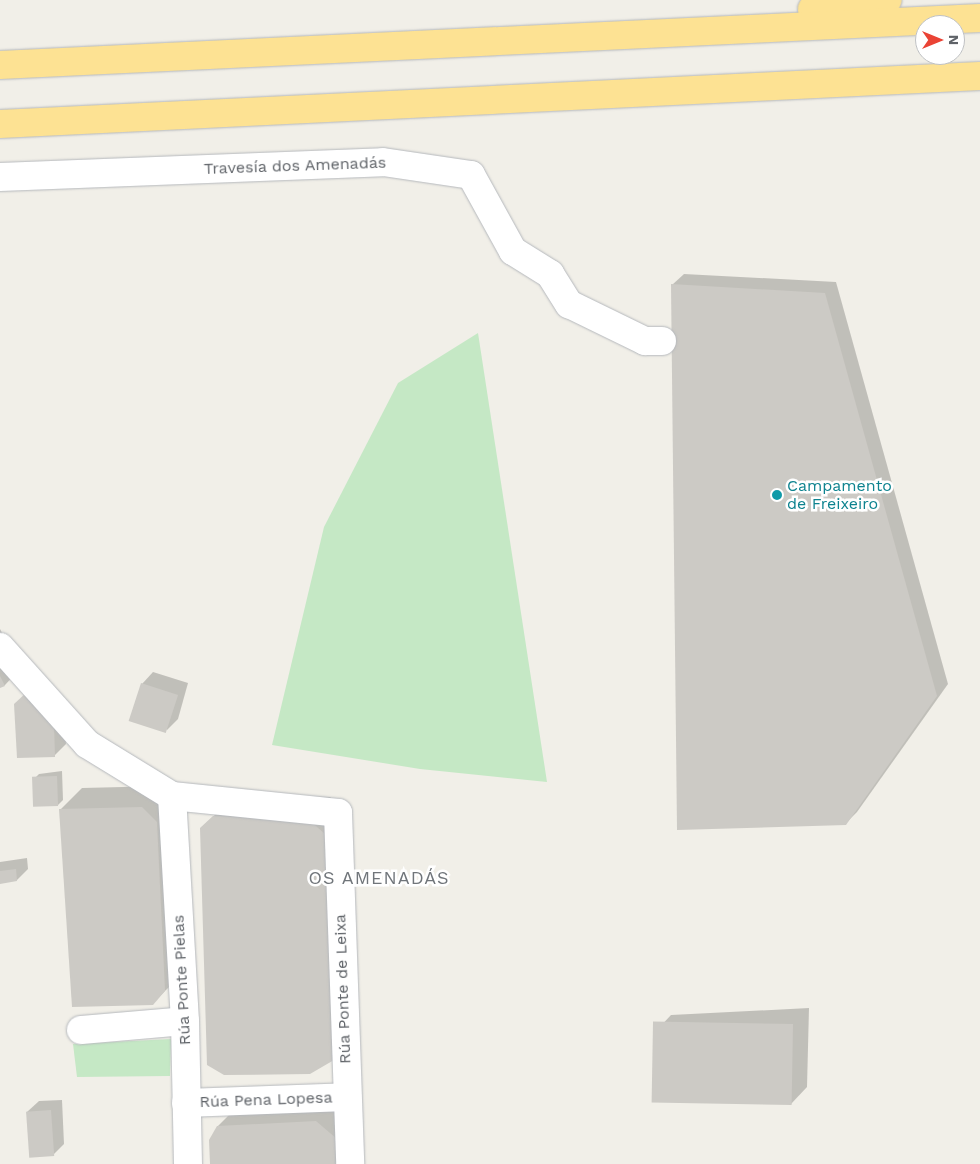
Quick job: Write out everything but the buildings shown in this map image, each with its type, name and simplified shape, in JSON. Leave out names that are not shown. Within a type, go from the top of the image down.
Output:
[{"type":"highway","points":[[519,39],[724,19],[887,0]]},
{"type":"highway","points":[[0,64],[980,18]]},
{"type":"highway","points":[[0,124],[980,76]]},
{"type":"highway","points":[[900,80],[980,84]]},
{"type":"street","name":"Travesía dos Amenadás","points":[[0,177],[383,162],[471,175],[513,250],[550,274],[569,304],[646,341],[662,340]]},
{"type":"street","points":[[0,647],[87,744],[172,796]]},
{"type":"street","name":"Rúa Ponte de Leixa","points":[[172,796],[338,813],[346,1097],[350,1164]]},
{"type":"street","name":"Rúa Ponte Pielas","points":[[172,796],[185,1021],[188,1164]]},
{"type":"street","points":[[81,1030],[185,1021]]},
{"type":"street","name":"Rúa Pena Lopesa","points":[[186,1103],[346,1097]]},
{"type":"green space","points":[[478,333],[547,782],[420,769],[272,745],[324,527],[398,383]]},
{"type":"green space","points":[[171,1039],[170,1076],[77,1077],[73,1044]]},
{"type":"place","name":"Campamento de Freixeiro","points":[[777,495]]},
{"type":"district","name":"OS AMENADÁS","points":[[379,878]]}]
